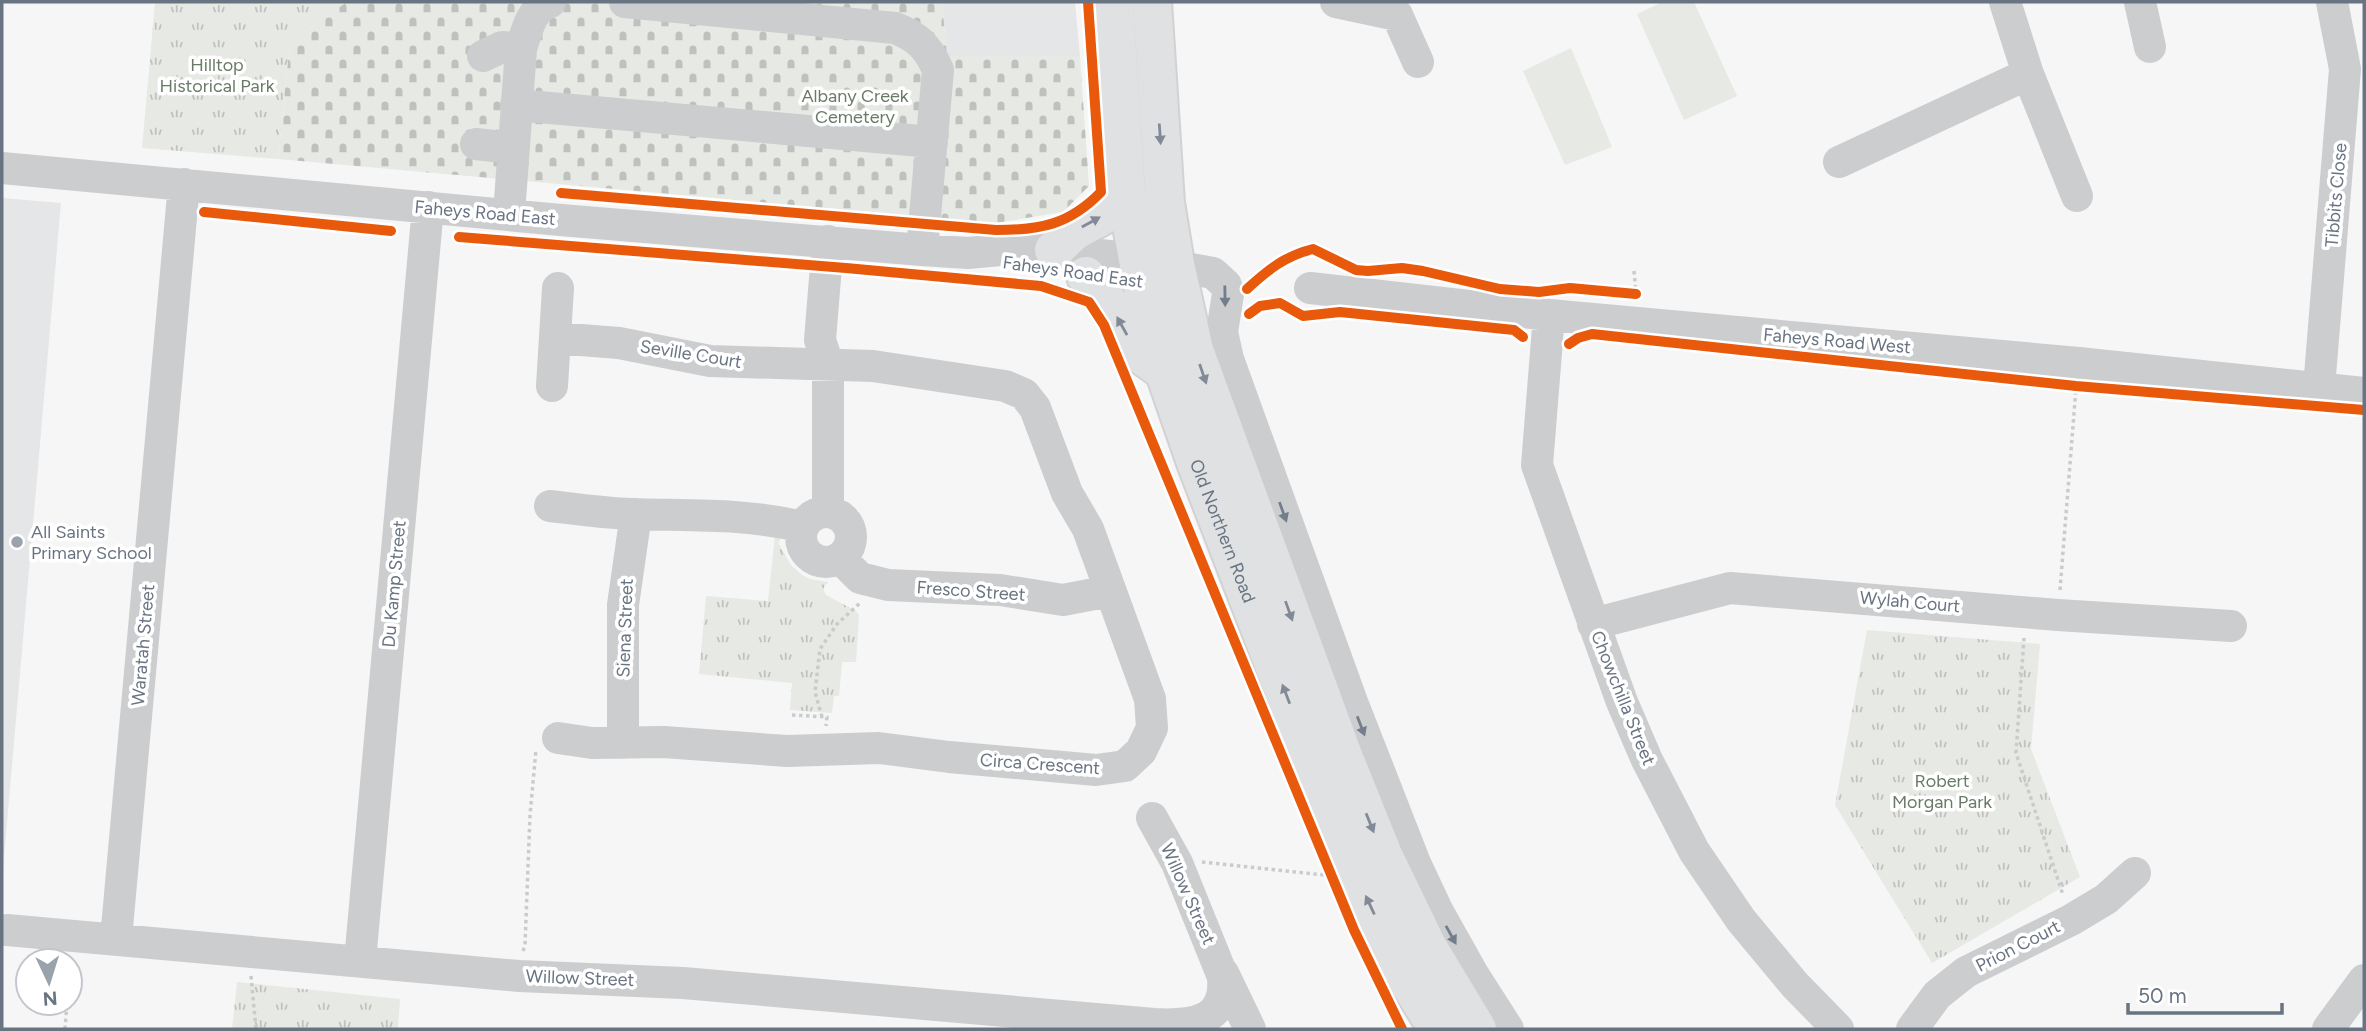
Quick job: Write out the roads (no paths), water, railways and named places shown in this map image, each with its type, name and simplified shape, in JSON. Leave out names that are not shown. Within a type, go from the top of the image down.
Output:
[{"type":"highway","name":"Old Northern Road","points":[[1114,2],[1126,192],[1158,272],[1194,350],[1342,753],[1383,855],[1427,946],[1477,1029]]},
{"type":"highway","name":"Old Northern Road","points":[[1152,2],[1165,203],[1158,272],[1155,344],[1197,465],[1354,871],[1395,960],[1438,1029]]},
{"type":"highway","points":[[1054,250],[1074,231],[1105,214],[1126,192]]},
{"type":"highway","points":[[1086,276],[1110,305],[1135,350],[1164,371]]},
{"type":"street","points":[[509,214],[521,49],[528,23],[543,4],[550,2]]},
{"type":"street","points":[[625,2],[895,28],[914,35],[930,51],[938,70],[922,250]]},
{"type":"street","points":[[1336,2],[1397,15],[1418,62]]},
{"type":"street","points":[[2005,2],[2028,74],[2077,196]]},
{"type":"street","points":[[2140,2],[2150,47]]},
{"type":"street","name":"Tibbits Close","points":[[2319,388],[2345,69],[2332,2]]},
{"type":"street","points":[[483,56],[502,47],[521,49]]},
{"type":"street","points":[[1839,162],[2028,74]]},
{"type":"street","points":[[516,105],[932,142]]},
{"type":"street","points":[[475,144],[512,148]]},
{"type":"street","name":"Faheys Road East","points":[[2,168],[561,220],[922,250],[968,253],[1011,248],[1054,250],[1158,272]]},
{"type":"street","name":"Waratah Street","points":[[116,939],[184,184]]},
{"type":"street","name":"Du Kamp Street","points":[[360,961],[428,208]]},
{"type":"street","points":[[550,506],[636,514],[735,516],[778,521],[815,520],[828,364],[820,340],[839,242]]},
{"type":"street","name":"Faheys Road East","points":[[968,253],[1009,265],[1086,276],[1158,272]]},
{"type":"street","points":[[1158,272],[1213,273],[1226,285],[1228,293],[1223,343],[1352,702],[1415,863],[1437,910],[1508,1029]]},
{"type":"street","points":[[552,386],[558,288]]},
{"type":"street","name":"Faheys Road West","points":[[1310,288],[1549,315],[2078,363],[2364,393]]},
{"type":"street","name":"Chowchilla Street","points":[[1549,315],[1537,465],[1593,624],[1642,748],[1694,851],[1741,920],[1795,985],[1838,1029]]},
{"type":"street","name":"Seville Court","points":[[555,338],[619,343],[724,362],[828,364]]},
{"type":"street","name":"Circa Crescent","points":[[558,738],[592,743],[673,742],[787,751],[879,748],[1096,770],[1119,768],[1134,760],[1147,743],[1152,728],[1152,704],[1088,529],[1064,485],[1035,408],[1024,394],[1006,386],[923,372],[828,364]]},
{"type":"street","name":"Siena Street","points":[[623,743],[622,605],[636,514]]},
{"type":"street","name":"Fresco Street","points":[[815,520],[842,518],[850,531],[849,546],[840,558],[860,578],[888,585],[991,589],[1063,600],[1110,591]]},
{"type":"street","name":"Wylah Court","points":[[1593,624],[1730,588],[2043,614],[2231,626]]},
{"type":"street","name":"Willow Street","points":[[1152,818],[1179,869],[1222,972],[1250,1029]]},
{"type":"street","name":"Prion Court","points":[[1912,1029],[1937,995],[1966,972],[2071,920],[2106,899],[2135,873]]},
{"type":"street","name":"Willow Street","points":[[7,930],[519,976],[683,983],[1160,1027],[1189,1025],[1210,1014],[1222,997],[1222,972]]},
{"type":"street","points":[[2328,1029],[2364,980]]},
{"type":"place","name":"All Saints Primary School","points":[[17,542]]},
{"type":"park label","name":"Hilltop Historical Park","points":[[217,75]]},
{"type":"park label","name":"Albany Creek Cemetery","points":[[855,106]]},
{"type":"park label","name":"Robert Morgan Park","points":[[1942,791]]}]
